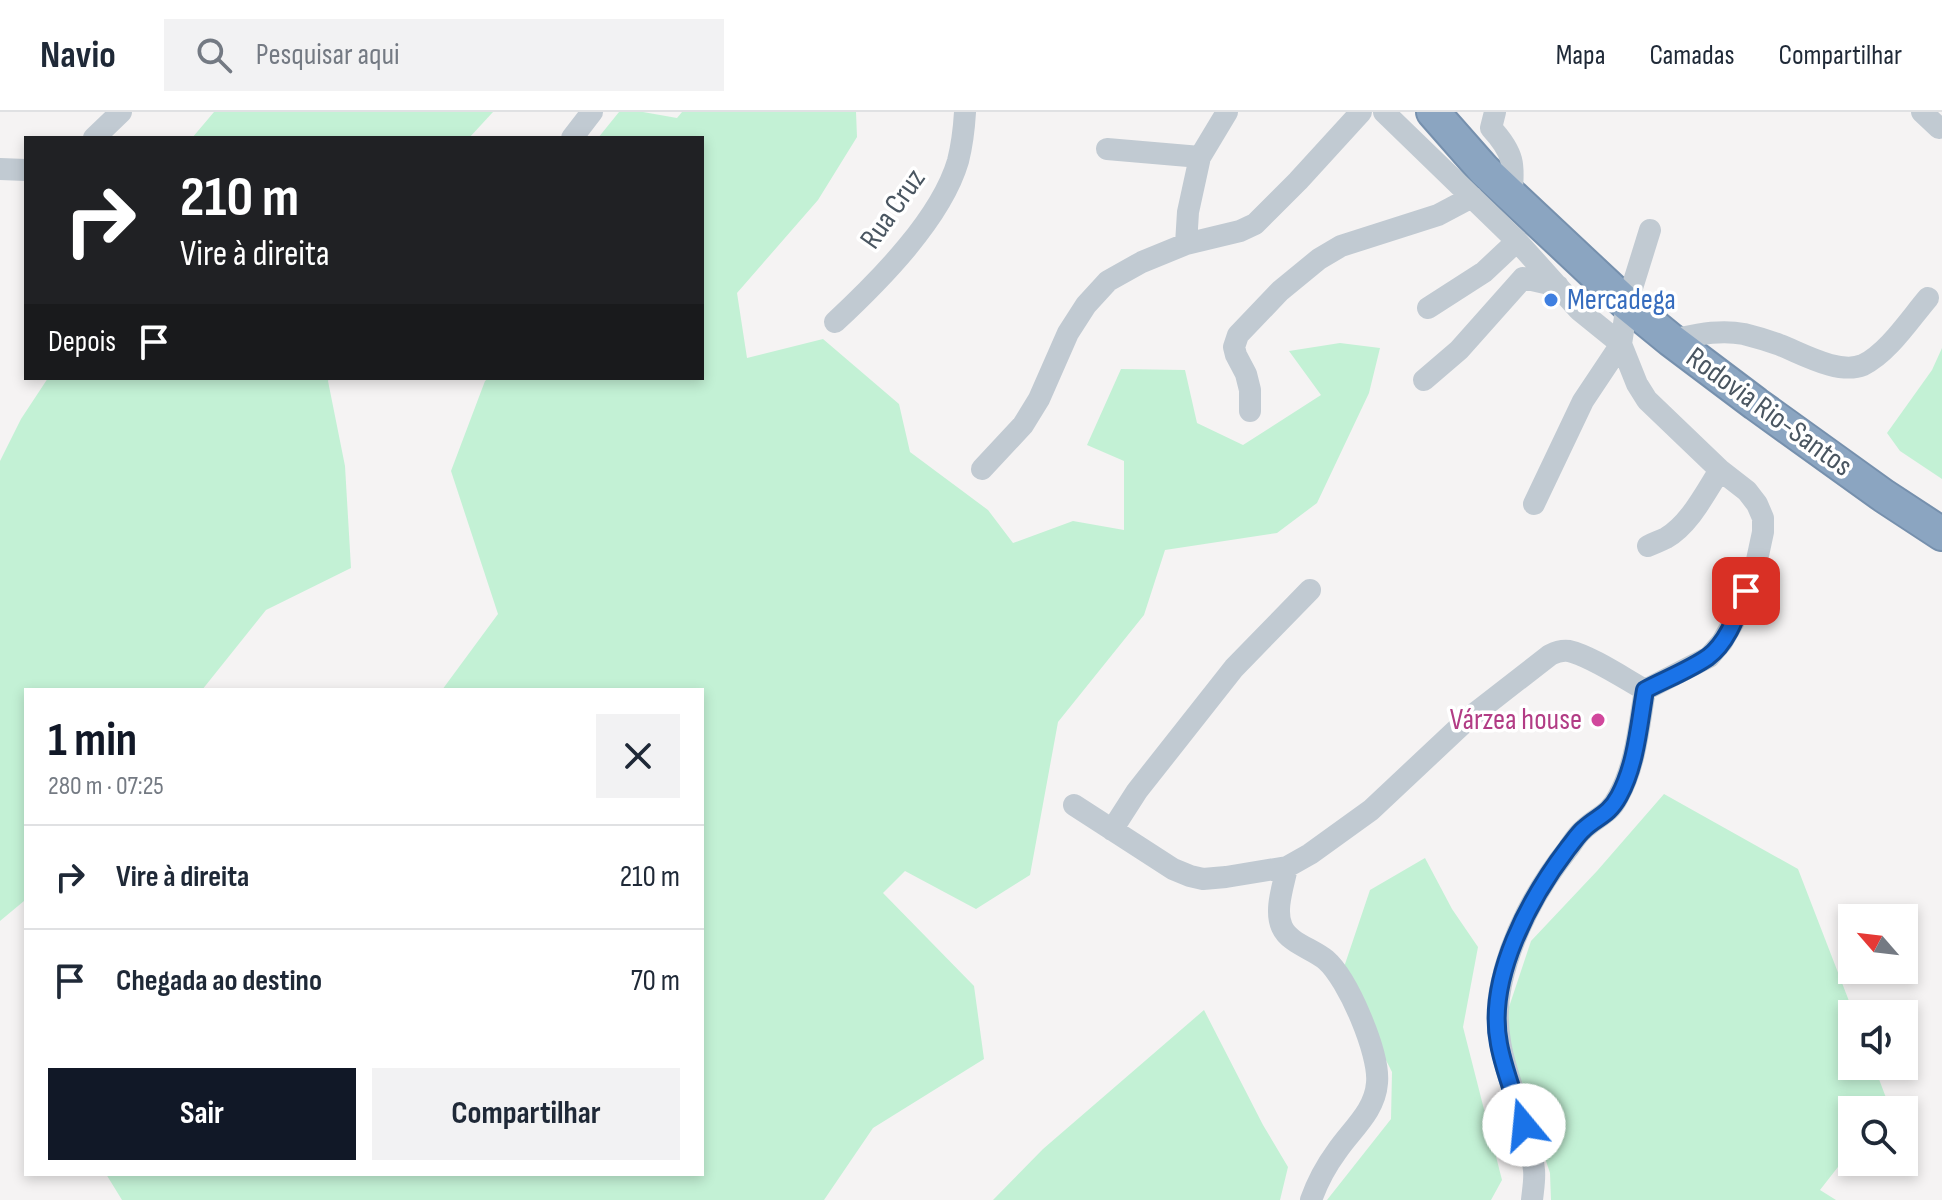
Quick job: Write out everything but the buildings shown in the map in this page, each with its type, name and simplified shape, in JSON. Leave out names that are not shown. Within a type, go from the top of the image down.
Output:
[{"type":"highway","name":"Rodovia Rio-Santos","points":[[1433,112],[1511,197],[1627,304],[1671,340],[1884,496],[1942,534]]},
{"type":"street","points":[[96,136],[121,112]]},
{"type":"street","points":[[574,136],[592,112]]},
{"type":"street","name":"Rua Cruz","points":[[835,322],[871,289],[920,231],[945,193],[964,135],[965,112]]},
{"type":"street","points":[[1186,244],[1188,212],[1200,157],[1227,112]]},
{"type":"street","points":[[982,469],[1023,425],[1039,399],[1068,333],[1086,305],[1108,281],[1142,262],[1186,244],[1240,231],[1255,224],[1361,112]]},
{"type":"street","points":[[1384,112],[1522,246],[1579,310],[1621,344],[1647,400],[1720,470],[1747,491],[1757,504],[1763,518],[1757,560],[1734,621],[1722,642],[1709,657],[1645,690]]},
{"type":"street","points":[[1466,151],[1493,120],[1507,112]]},
{"type":"street","points":[[1922,112],[1939,128]]},
{"type":"street","points":[[1493,120],[1513,161],[1511,197]]},
{"type":"street","points":[[1107,149],[1200,157]]},
{"type":"street","points":[[0,169],[24,170]]},
{"type":"street","points":[[1250,411],[1246,374],[1234,347],[1238,335],[1280,291],[1319,259],[1341,246],[1438,215],[1472,197]]},
{"type":"street","points":[[1534,504],[1583,401],[1621,344],[1627,304],[1650,230]]},
{"type":"street","points":[[1424,380],[1459,350],[1523,278],[1522,246]]},
{"type":"street","points":[[1428,308],[1522,246]]},
{"type":"street","points":[[1523,278],[1559,287]]},
{"type":"street","points":[[1671,340],[1717,331],[1743,334],[1846,368],[1861,365],[1878,355],[1928,298]]},
{"type":"street","points":[[1648,546],[1668,537],[1681,525],[1720,470]]},
{"type":"street","points":[[1112,830],[1137,791],[1234,668],[1310,590]]},
{"type":"street","points":[[1074,805],[1173,869],[1190,876],[1203,879],[1226,877],[1287,867],[1371,810],[1469,718],[1550,655],[1569,651],[1645,690]]},
{"type":"street","points":[[1532,1200],[1535,1173],[1530,1147],[1498,1042],[1496,1012],[1501,983],[1518,933],[1554,867],[1583,830],[1606,814],[1619,795],[1635,749],[1645,690]]},
{"type":"street","points":[[1287,867],[1280,903],[1282,927],[1287,936],[1316,952],[1330,964],[1347,988],[1364,1028],[1378,1079],[1375,1097],[1336,1151],[1311,1200]]},
{"type":"green space","points":[[214,112],[493,112],[471,136],[194,136]]},
{"type":"green space","points":[[619,112],[643,112],[677,118],[682,112],[856,112],[857,137],[818,200],[737,293],[747,358],[823,339],[899,404],[910,452],[988,510],[1013,543],[1073,521],[1124,530],[1124,461],[1087,445],[1121,369],[1185,370],[1197,423],[1243,445],[1321,395],[1289,351],[1340,343],[1380,348],[1369,393],[1317,503],[1277,533],[1165,550],[1144,615],[1058,722],[1030,875],[976,909],[905,871],[883,893],[974,986],[984,1059],[873,1128],[824,1200],[122,1200],[107,1176],[704,1176],[704,688],[443,688],[498,614],[451,471],[485,381],[704,380],[704,136],[600,136]]},
{"type":"green space","points":[[1942,348],[1942,479],[1900,451],[1887,433],[1932,370]]},
{"type":"green space","points":[[47,380],[328,380],[345,466],[351,568],[266,610],[204,688],[24,688],[24,901],[0,921],[0,461],[21,419]]},
{"type":"green space","points":[[1664,794],[1798,869],[1838,973],[1838,984],[1842,984],[1849,1000],[1838,1000],[1838,1080],[1879,1080],[1885,1096],[1838,1096],[1838,1167],[1820,1190],[1836,1200],[1551,1200],[1550,1173],[1502,1028],[1531,941]]},
{"type":"green space","points":[[1425,858],[1452,909],[1478,947],[1463,1027],[1502,1180],[1491,1200],[1327,1200],[1391,1119],[1392,1072],[1342,973],[1370,890]]},
{"type":"green space","points":[[1204,1010],[1288,1167],[1280,1200],[993,1200],[1043,1149]]},
{"type":"place","name":"Mercadega","points":[[1551,300]]},
{"type":"place","name":"Várzea house","points":[[1598,720]]},
{"type":"route","points":[[1524,1125],[1498,1042],[1496,1012],[1513,944],[1534,899],[1554,867],[1583,830],[1606,814],[1619,795],[1635,749],[1645,690],[1709,657],[1734,621],[1746,591]]}]
